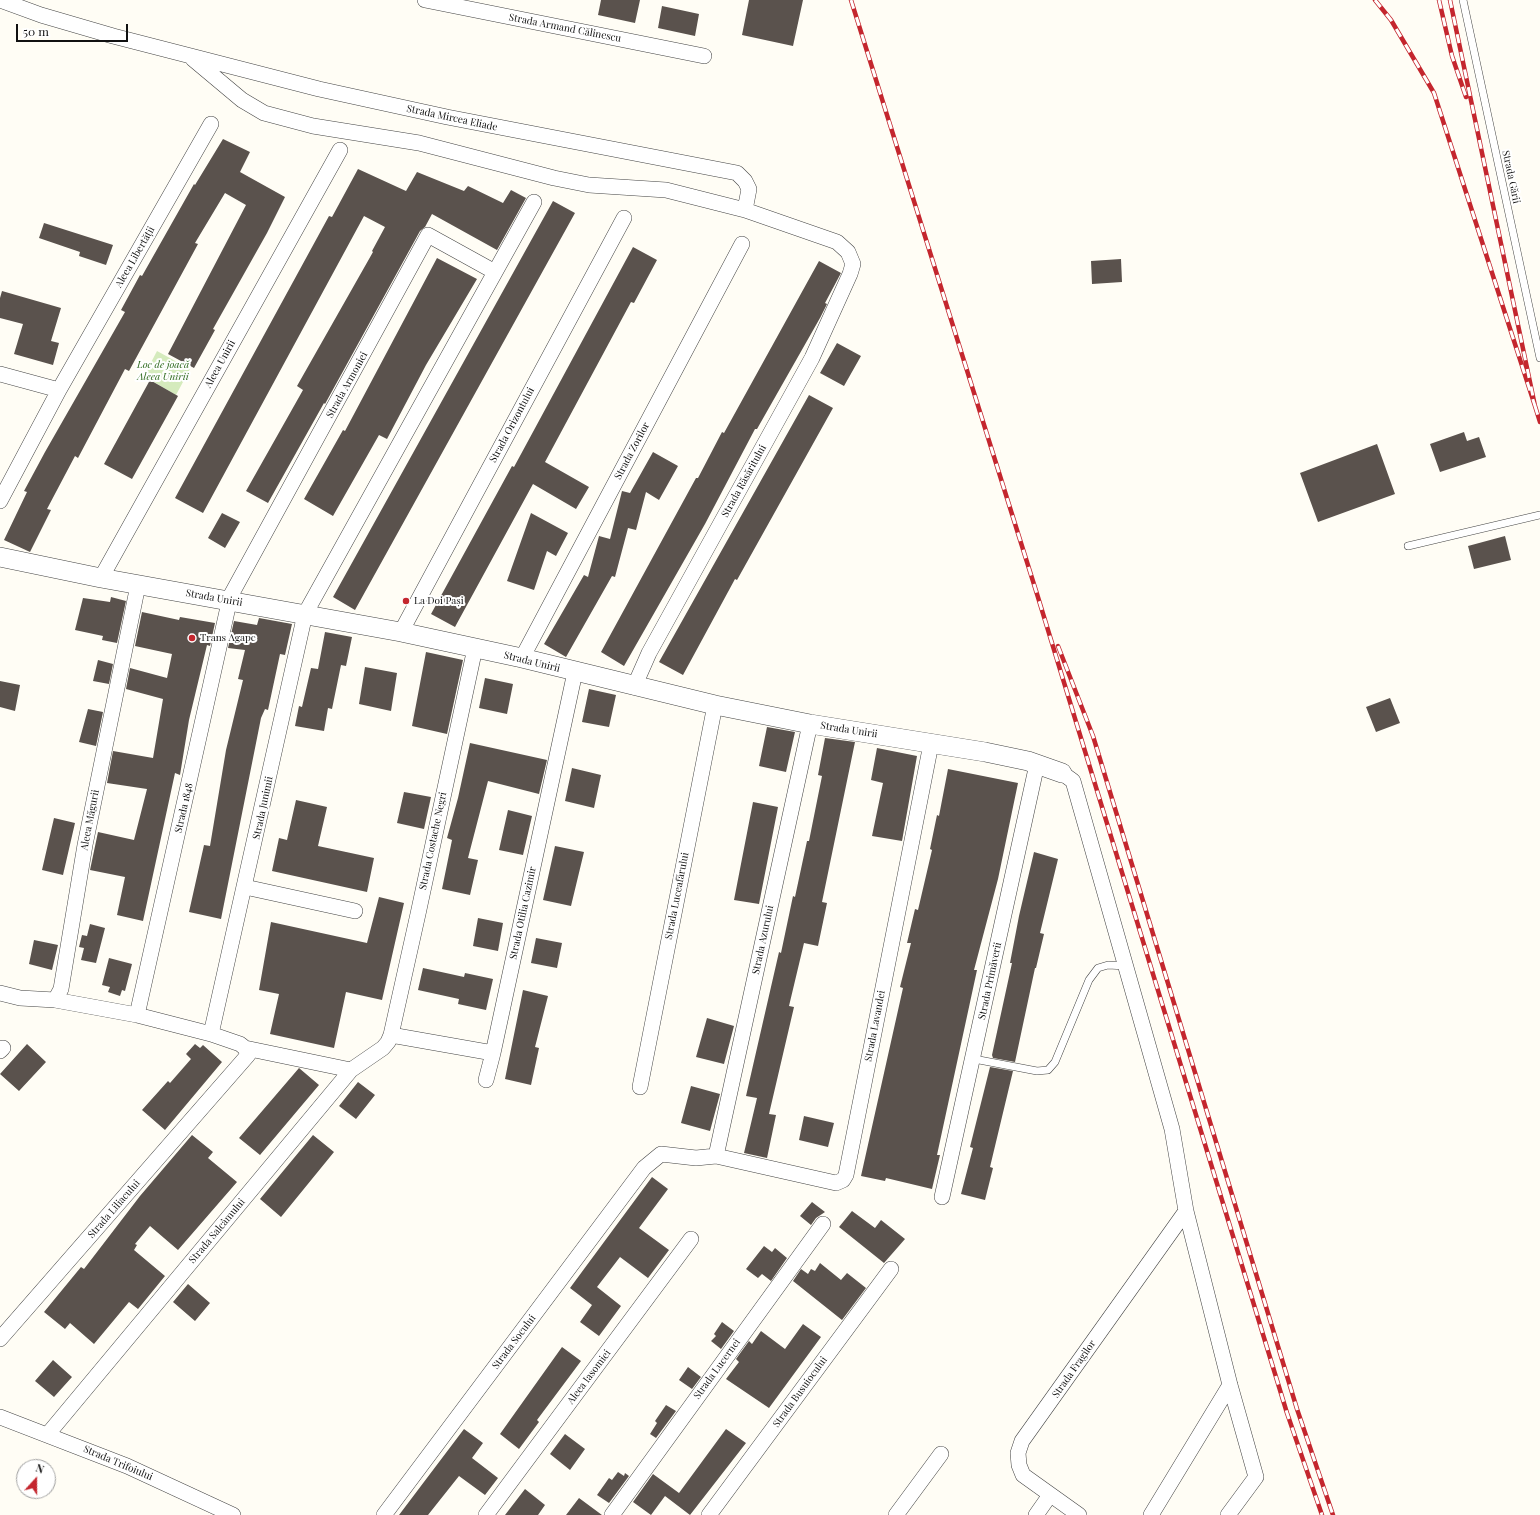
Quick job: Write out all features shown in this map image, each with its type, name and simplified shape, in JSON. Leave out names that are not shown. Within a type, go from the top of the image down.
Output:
[{"type":"street","name":"Strada Mircea Eliade","points":[[0,0],[41,15],[112,36],[320,89],[447,117],[737,173],[745,181],[749,189],[745,210]]},
{"type":"street","name":"Strada Armand Călinescu","points":[[425,0],[704,56]]},
{"type":"street","points":[[190,56],[242,100],[264,113],[313,126],[419,144],[554,178],[588,185],[666,190],[745,210]]},
{"type":"street","name":"Aleea Libertății","points":[[0,501],[59,390],[211,124]]},
{"type":"street","name":"Aleea Unirii","points":[[101,578],[340,150]]},
{"type":"street","points":[[305,614],[534,202]]},
{"type":"street","name":"Strada Răsăritului","points":[[634,687],[649,653],[812,358],[850,274],[853,264],[848,252],[837,242],[745,210]]},
{"type":"street","name":"Strada Orizontului","points":[[401,632],[624,218]]},
{"type":"street","name":"Strada Armoniei","points":[[232,601],[231,595],[428,235],[495,272]]},
{"type":"street","name":"Strada Zorilor","points":[[522,658],[742,244]]},
{"type":"street","points":[[0,374],[59,390]]},
{"type":"street","name":"Strada Unirii","points":[[0,557],[138,585],[401,632],[522,658],[634,687],[715,705],[810,724],[985,752],[1037,764],[1062,773]]},
{"type":"street","name":"Aleea Măgurii","points":[[55,1000],[61,988],[85,845],[138,585]]},
{"type":"street","name":"Strada 1848","points":[[137,1015],[228,607],[232,601]]},
{"type":"street","name":"Strada Junimii","points":[[211,1034],[305,614]]},
{"type":"street","name":"Strada Costache Negri","points":[[391,1035],[474,648]]},
{"type":"street","name":"Strada Otilia Cazimir","points":[[486,1080],[575,672]]},
{"type":"street","name":"Strada Luceafǎrului","points":[[640,1087],[715,705]]},
{"type":"street","name":"Strada Azurului","points":[[716,1156],[810,724]]},
{"type":"street","name":"Strada Lavandei","points":[[716,1156],[836,1183],[843,1180],[846,1175],[931,744]]},
{"type":"street","name":"Strada Primăverii","points":[[942,1197],[974,1059],[1037,764]]},
{"type":"street","points":[[1062,773],[1073,781],[1172,1129],[1186,1211],[1230,1385],[1256,1477],[1228,1515]]},
{"type":"street","points":[[245,887],[355,911]]},
{"type":"street","points":[[0,993],[20,998],[55,1000],[137,1015],[211,1034],[240,1044],[245,1048],[351,1070]]},
{"type":"street","points":[[391,1035],[493,1053]]},
{"type":"street","name":"Strada Salcâmului","points":[[48,1434],[351,1070],[383,1048],[391,1035]]},
{"type":"street","name":"Strada Liliacului","points":[[0,1339],[248,1055],[245,1048]]},
{"type":"street","name":"Strada Socului","points":[[384,1515],[644,1168],[661,1154],[696,1158],[716,1156]]},
{"type":"street","name":"Strada Fragilor","points":[[1080,1515],[1023,1475],[1019,1465],[1018,1453],[1022,1441],[1186,1211]]},
{"type":"street","name":"Strada Lucernei","points":[[612,1515],[823,1224]]},
{"type":"street","name":"Aleea Iasomiei","points":[[486,1515],[691,1239]]},
{"type":"street","name":"Strada Busuiocului","points":[[709,1515],[891,1268]]},
{"type":"street","points":[[1151,1515],[1230,1385]]},
{"type":"street","name":"Strada Trifoiului","points":[[0,1417],[48,1434],[127,1466],[233,1515]]},
{"type":"street","points":[[896,1515],[941,1454]]},
{"type":"street","points":[[1036,1515],[1050,1495]]},
{"type":"lane","name":"Strada Gării","points":[[1463,0],[1540,358]]},
{"type":"lane","points":[[1408,546],[1540,515]]},
{"type":"lane","points":[[974,1059],[1037,1071],[1048,1070],[1056,1062],[1089,980],[1098,968],[1108,965],[1126,966]]},
{"type":"green space","name":"Loc de joacă Aleea Unirii","points":[[157,351],[190,369],[176,395],[144,376]]},
{"type":"building","points":[[601,0],[640,0],[635,23],[598,15]]},
{"type":"building","points":[[749,0],[803,0],[793,46],[742,35]]},
{"type":"building","points":[[662,6],[699,14],[695,36],[658,28]]},
{"type":"building","points":[[223,139],[250,152],[240,172],[285,197],[267,233],[213,329],[215,330],[194,368],[168,354],[246,205],[225,193],[195,243],[198,244],[129,371],[125,369],[78,458],[75,456],[47,509],[51,510],[30,552],[4,540],[27,492],[24,491],[125,312],[121,310],[140,275],[142,276],[194,184],[195,185]]},
{"type":"building","points":[[358,169],[406,191],[417,172],[464,191],[468,186],[503,203],[511,190],[526,198],[497,250],[432,214],[425,227],[420,231],[325,404],[324,403],[268,503],[246,491],[303,390],[297,386],[373,252],[372,251],[385,227],[364,216],[203,513],[175,498],[329,216],[332,217]]},
{"type":"building","points":[[553,201],[575,213],[355,610],[333,597]]},
{"type":"building","points":[[44,223],[113,245],[106,265],[79,256],[80,252],[39,238]]},
{"type":"building","points":[[633,247],[657,260],[634,303],[631,302],[545,462],[589,487],[576,509],[533,484],[455,627],[431,614],[512,466],[514,467]]},
{"type":"building","points":[[437,258],[477,279],[426,365],[387,439],[379,435],[333,516],[304,499],[343,430],[345,431]]},
{"type":"building","points":[[1121,259],[1122,282],[1092,284],[1091,261]]},
{"type":"building","points":[[819,261],[841,273],[825,303],[827,304],[757,429],[755,429],[705,524],[624,666],[601,652],[696,478],[698,478],[722,432],[724,433]]},
{"type":"building","points":[[2,291],[61,308],[51,341],[59,343],[53,365],[14,354],[23,324],[0,318],[0,298]]},
{"type":"building","points":[[837,343],[861,356],[844,386],[820,373]]},
{"type":"building","points":[[150,380],[178,396],[132,479],[104,464]]},
{"type":"building","points":[[809,395],[833,408],[737,580],[735,579],[683,675],[659,662]]},
{"type":"building","points":[[1464,432],[1467,441],[1479,437],[1486,457],[1440,472],[1430,444]]},
{"type":"building","points":[[1377,444],[1395,494],[1318,522],[1300,473]]},
{"type":"building","points":[[653,452],[678,466],[659,500],[646,492],[636,530],[628,528],[615,577],[612,576],[566,657],[544,644],[584,575],[588,577],[599,536],[610,539],[622,491],[630,493]]},
{"type":"building","points":[[222,513],[240,522],[225,548],[208,538]]},
{"type":"building","points":[[531,513],[568,533],[556,556],[547,551],[534,590],[507,581]]},
{"type":"building","points":[[1505,536],[1511,560],[1474,569],[1468,546]]},
{"type":"building","points":[[111,597],[126,601],[117,643],[102,640],[103,636],[75,630],[83,598],[110,602]]},
{"type":"building","points":[[142,612],[179,620],[180,617],[215,623],[210,646],[207,645],[189,720],[180,775],[175,773],[143,921],[117,915],[125,877],[90,870],[98,832],[134,840],[147,789],[107,783],[113,751],[153,758],[163,699],[126,689],[130,668],[167,678],[172,654],[135,646]]},
{"type":"building","points":[[259,618],[292,624],[285,655],[280,654],[268,710],[265,709],[261,718],[221,919],[189,912],[204,845],[210,846],[226,750],[243,680],[238,679],[245,650],[228,648],[234,621],[257,625]]},
{"type":"building","points":[[325,632],[352,637],[346,666],[341,665],[332,709],[328,708],[324,731],[295,726],[299,706],[302,707],[311,668],[318,669]]},
{"type":"building","points":[[426,652],[463,660],[447,734],[412,726]]},
{"type":"building","points":[[98,660],[113,664],[109,684],[93,681]]},
{"type":"building","points":[[365,667],[397,673],[391,711],[359,704]]},
{"type":"building","points":[[485,678],[513,684],[507,714],[479,708]]},
{"type":"building","points":[[0,681],[20,685],[15,711],[0,707]]},
{"type":"building","points":[[589,689],[616,695],[609,727],[582,722]]},
{"type":"building","points":[[1390,698],[1400,723],[1376,732],[1366,707]]},
{"type":"building","points":[[88,709],[103,712],[96,746],[79,742]]},
{"type":"building","points":[[767,727],[795,732],[786,772],[759,766]]},
{"type":"building","points":[[825,738],[855,742],[822,902],[827,903],[818,946],[804,943],[789,1006],[794,1007],[769,1114],[776,1115],[767,1158],[744,1153],[757,1098],[746,1096],[779,952],[781,953],[793,896],[795,897],[807,841],[809,841],[822,776],[818,775]]},
{"type":"building","points":[[470,743],[547,760],[539,794],[488,781],[468,858],[478,860],[470,895],[442,889],[452,840],[447,838],[458,798]]},
{"type":"building","points":[[877,748],[917,756],[902,841],[872,836],[883,783],[871,780]]},
{"type":"building","points":[[572,768],[601,775],[594,808],[565,801]]},
{"type":"building","points":[[948,769],[1018,783],[998,879],[974,970],[977,970],[937,1155],[940,1155],[932,1189],[886,1178],[885,1181],[861,1176],[903,988],[900,987],[911,943],[907,943],[915,909],[918,910],[932,850],[930,849],[937,815],[939,816]]},
{"type":"building","points":[[404,792],[431,797],[424,829],[397,823]]},
{"type":"building","points":[[296,800],[327,807],[318,846],[374,858],[367,892],[272,871],[279,838],[287,840]]},
{"type":"building","points":[[753,802],[778,807],[759,904],[734,900]]},
{"type":"building","points":[[508,810],[532,816],[523,855],[499,850]]},
{"type":"building","points":[[54,818],[75,823],[63,875],[42,870]]},
{"type":"building","points":[[555,846],[584,852],[571,906],[543,900]]},
{"type":"building","points":[[1034,852],[1058,859],[1040,933],[1044,934],[1035,968],[1015,1062],[993,1058],[992,1055],[1012,963],[1010,963],[1019,916]]},
{"type":"building","points":[[379,897],[404,903],[382,1000],[346,992],[334,1048],[270,1034],[279,994],[259,990],[271,922],[367,943]]},
{"type":"building","points":[[478,918],[503,923],[498,951],[473,946]]},
{"type":"building","points":[[90,924],[105,928],[96,963],[81,960],[84,948],[79,947],[82,935],[87,936]]},
{"type":"building","points":[[536,938],[562,943],[557,968],[531,963]]},
{"type":"building","points":[[34,940],[58,945],[52,970],[29,964]]},
{"type":"building","points":[[109,958],[132,964],[125,991],[122,990],[120,996],[108,992],[110,987],[102,985]]},
{"type":"building","points":[[423,968],[464,977],[465,973],[493,979],[486,1010],[458,1004],[459,999],[418,990]]},
{"type":"building","points":[[523,990],[548,996],[535,1047],[539,1048],[531,1085],[505,1079]]},
{"type":"building","points":[[707,1018],[734,1026],[724,1064],[696,1057]]},
{"type":"building","points":[[27,1044],[46,1062],[19,1091],[0,1074]]},
{"type":"building","points":[[195,1044],[200,1048],[203,1045],[222,1062],[165,1130],[142,1110],[168,1081],[170,1083],[191,1059],[186,1054]]},
{"type":"building","points":[[990,1067],[1013,1071],[990,1167],[993,1168],[985,1200],[961,1194],[973,1148],[970,1147]]},
{"type":"building","points":[[299,1068],[319,1085],[260,1155],[239,1138]]},
{"type":"building","points":[[358,1082],[375,1095],[356,1119],[339,1106]]},
{"type":"building","points":[[691,1086],[720,1094],[710,1131],[681,1123]]},
{"type":"building","points":[[804,1116],[834,1123],[828,1147],[799,1140]]},
{"type":"building","points":[[192,1135],[213,1152],[208,1158],[237,1182],[178,1250],[150,1226],[135,1244],[137,1245],[134,1250],[165,1276],[138,1309],[129,1302],[94,1344],[70,1323],[65,1329],[44,1312],[81,1267],[84,1269],[140,1196]]},
{"type":"building","points":[[313,1135],[334,1152],[281,1217],[260,1199]]},
{"type":"building","points":[[652,1177],[668,1189],[639,1228],[669,1250],[648,1278],[620,1257],[597,1287],[621,1306],[599,1336],[580,1322],[592,1305],[570,1288]]},
{"type":"building","points":[[812,1202],[825,1212],[816,1218],[811,1225],[800,1216]]},
{"type":"building","points":[[852,1211],[875,1228],[881,1220],[905,1239],[884,1263],[839,1227]]},
{"type":"building","points":[[764,1246],[772,1252],[775,1248],[787,1258],[771,1281],[762,1274],[758,1278],[746,1269]]},
{"type":"building","points":[[820,1263],[841,1280],[847,1273],[866,1288],[842,1320],[793,1281],[801,1269],[808,1274],[811,1269],[815,1271]]},
{"type":"building","points":[[188,1284],[210,1303],[195,1321],[173,1302]]},
{"type":"building","points":[[722,1322],[734,1331],[721,1349],[711,1341],[716,1336],[714,1334]]},
{"type":"building","points":[[803,1324],[821,1337],[769,1408],[726,1379],[739,1362],[736,1359],[749,1341],[752,1344],[761,1331],[785,1349]]},
{"type":"building","points":[[562,1347],[581,1361],[537,1420],[539,1422],[519,1449],[500,1434]]},
{"type":"building","points":[[53,1360],[72,1377],[54,1397],[35,1381]]},
{"type":"building","points":[[688,1367],[701,1377],[692,1389],[679,1380]]},
{"type":"building","points":[[666,1405],[676,1411],[656,1438],[650,1434],[657,1423],[655,1421]]},
{"type":"building","points":[[464,1429],[483,1443],[472,1458],[498,1478],[485,1495],[459,1476],[428,1515],[399,1515]]},
{"type":"building","points":[[726,1429],[746,1443],[690,1515],[665,1496],[651,1515],[633,1502],[653,1474],[679,1493]]},
{"type":"building","points":[[565,1434],[585,1449],[570,1470],[550,1454]]},
{"type":"building","points":[[618,1472],[624,1476],[625,1473],[629,1476],[609,1503],[597,1495],[609,1478],[612,1480]]},
{"type":"building","points":[[525,1489],[545,1505],[538,1515],[505,1515]]},
{"type":"building","points":[[579,1498],[602,1515],[566,1515]]},
{"type":"railway","points":[[851,0],[1037,594],[1287,1413],[1322,1515]]},
{"type":"railway","points":[[1375,0],[1391,20],[1434,93],[1535,406],[1450,0]]},
{"type":"railway","points":[[1439,0],[1452,56],[1466,97]]},
{"type":"railway","points":[[1535,406],[1540,422]]},
{"type":"railway","points":[[1058,646],[1093,736],[1297,1409],[1333,1515]]},
{"type":"place","name":"La Doi Pași","points":[[406,601]]},
{"type":"place","name":"Trans Agape","points":[[192,638]]}]
